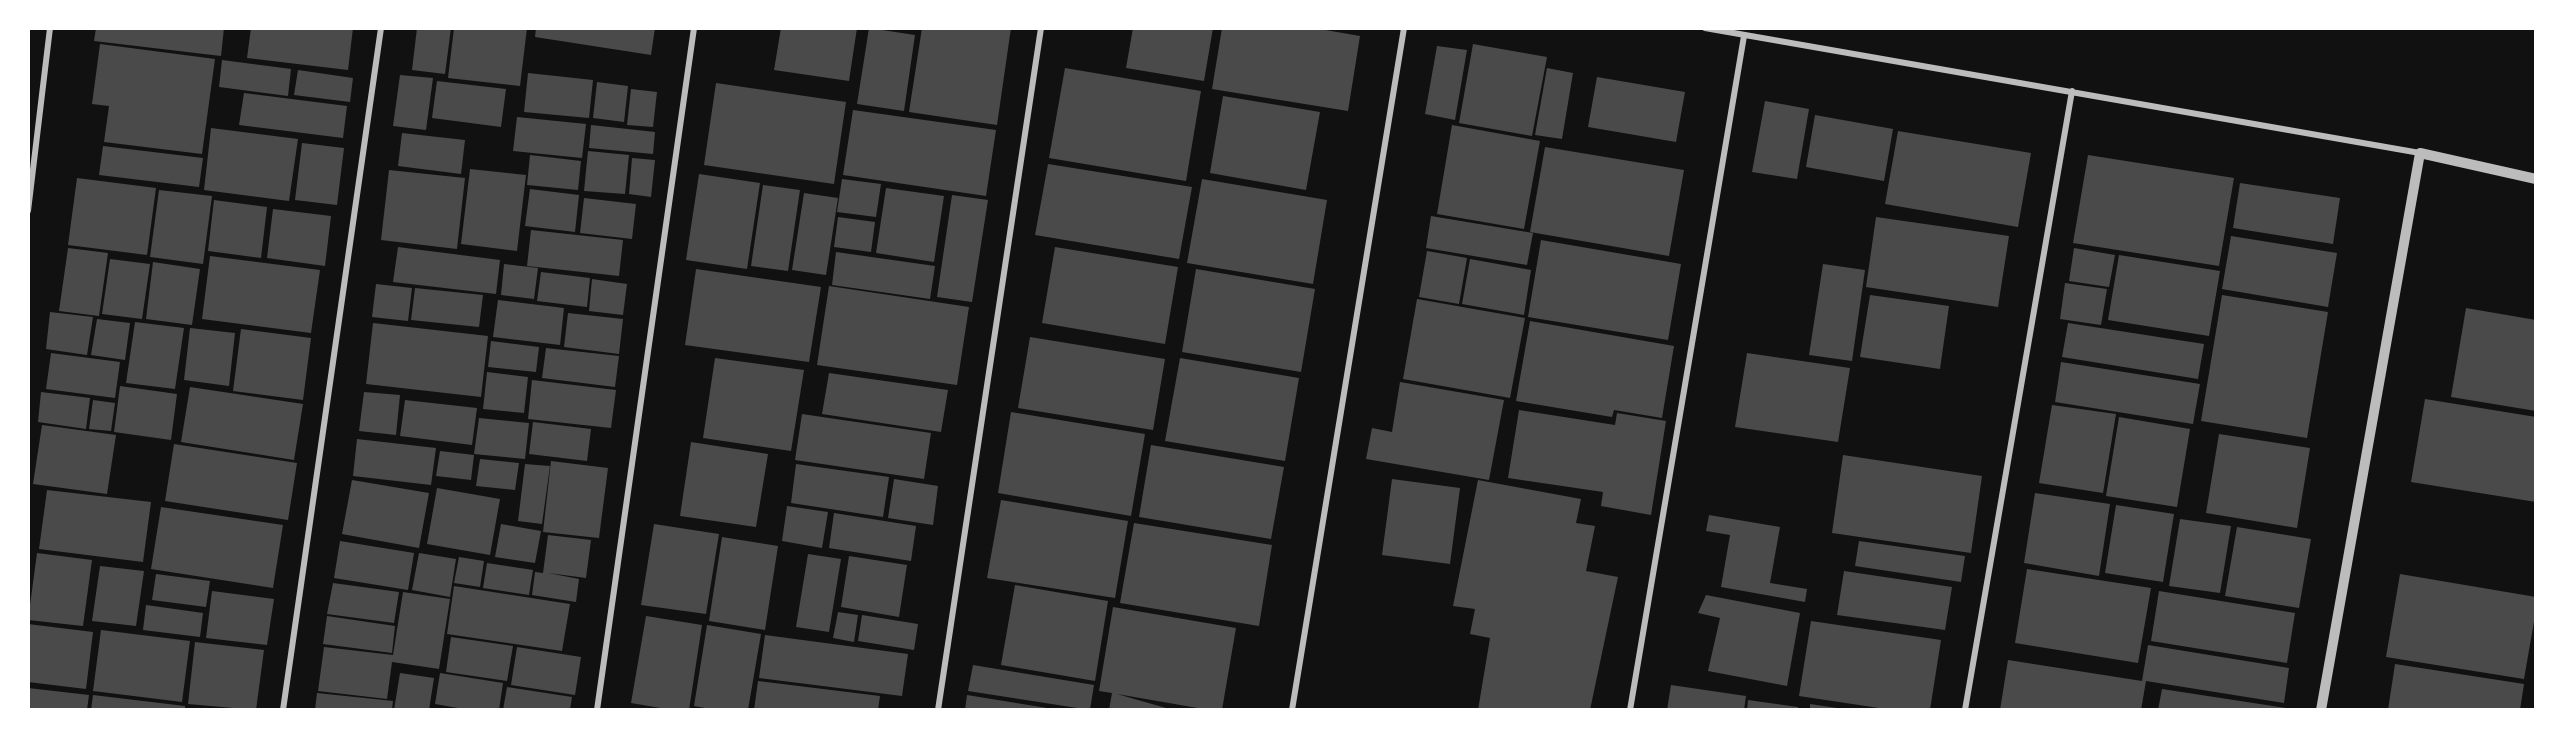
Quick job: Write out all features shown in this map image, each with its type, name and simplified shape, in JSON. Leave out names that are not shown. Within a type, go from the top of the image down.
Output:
[{"type":"street","points":[[28,211],[50,28]]},
{"type":"street","points":[[283,710],[381,28]]},
{"type":"street","points":[[597,710],[693,28]]},
{"type":"street","points":[[938,710],[1041,28]]},
{"type":"street","points":[[1292,710],[1404,28]]},
{"type":"street","points":[[1705,28],[2420,153],[2535,179]]},
{"type":"street","points":[[1630,710],[1744,36]]},
{"type":"street","points":[[1965,710],[2072,91]]},
{"type":"street","points":[[2321,710],[2420,153]]},
{"type":"building","points":[[96,28],[224,28],[221,56],[94,41]]},
{"type":"building","points":[[251,28],[353,28],[348,70],[247,58]]},
{"type":"building","points":[[417,28],[451,28],[445,74],[412,70]]},
{"type":"building","points":[[454,28],[527,28],[520,86],[448,78]]},
{"type":"building","points":[[536,28],[655,28],[651,55],[535,37]]},
{"type":"building","points":[[781,28],[857,28],[849,81],[774,70]]},
{"type":"building","points":[[869,28],[915,35],[904,111],[857,104]]},
{"type":"building","points":[[922,28],[1011,28],[997,125],[909,112]]},
{"type":"building","points":[[1133,28],[1213,28],[1204,81],[1126,68]]},
{"type":"building","points":[[1222,28],[1314,28],[1360,36],[1348,111],[1212,89]]},
{"type":"building","points":[[100,44],[215,59],[202,154],[104,142],[109,106],[92,104]]},
{"type":"building","points":[[1473,44],[1547,57],[1532,136],[1459,123]]},
{"type":"building","points":[[1437,46],[1467,50],[1455,120],[1425,114]]},
{"type":"building","points":[[222,60],[291,69],[288,96],[219,87]]},
{"type":"building","points":[[1065,68],[1201,91],[1186,181],[1049,158]]},
{"type":"building","points":[[1547,68],[1573,73],[1562,139],[1535,135]]},
{"type":"building","points":[[298,70],[353,78],[350,102],[294,95]]},
{"type":"building","points":[[528,73],[593,80],[589,118],[524,112]]},
{"type":"building","points":[[400,75],[433,78],[426,130],[393,126]]},
{"type":"building","points":[[1597,77],[1685,92],[1676,142],[1588,127]]},
{"type":"building","points":[[437,81],[506,89],[501,127],[432,118]]},
{"type":"building","points":[[597,82],[628,86],[624,122],[593,118]]},
{"type":"building","points":[[716,83],[846,102],[834,184],[704,165]]},
{"type":"building","points":[[631,89],[657,92],[653,127],[627,125]]},
{"type":"building","points":[[244,93],[347,106],[343,138],[239,125]]},
{"type":"building","points":[[1223,96],[1320,112],[1306,190],[1210,173]]},
{"type":"building","points":[[1765,101],[1809,109],[1797,179],[1752,172]]},
{"type":"building","points":[[853,110],[996,130],[986,196],[843,175]]},
{"type":"building","points":[[1815,115],[1893,129],[1884,181],[1806,167]]},
{"type":"building","points":[[517,117],[586,124],[582,158],[513,151]]},
{"type":"building","points":[[591,125],[655,132],[653,154],[589,148]]},
{"type":"building","points":[[1452,125],[1540,141],[1524,229],[1437,214]]},
{"type":"building","points":[[211,128],[298,139],[289,201],[204,190]]},
{"type":"building","points":[[1898,131],[2031,153],[2018,227],[1885,204]]},
{"type":"building","points":[[402,133],[465,140],[461,174],[398,166]]},
{"type":"building","points":[[302,143],[344,148],[337,205],[295,200]]},
{"type":"building","points":[[103,146],[203,158],[199,187],[99,175]]},
{"type":"building","points":[[1545,147],[1684,170],[1669,256],[1530,232]]},
{"type":"building","points":[[588,151],[629,155],[625,194],[584,191]]},
{"type":"building","points":[[530,155],[581,161],[578,190],[527,185]]},
{"type":"building","points":[[2088,155],[2234,178],[2219,266],[2073,243]]},
{"type":"building","points":[[632,158],[655,160],[651,197],[629,194]]},
{"type":"building","points":[[1048,164],[1192,187],[1179,259],[1035,235]]},
{"type":"building","points":[[470,169],[526,175],[517,251],[461,244]]},
{"type":"building","points":[[389,170],[465,178],[457,249],[381,240]]},
{"type":"building","points":[[699,174],[760,183],[747,269],[686,260]]},
{"type":"building","points":[[77,178],[156,188],[147,255],[68,245]]},
{"type":"building","points":[[842,179],[881,184],[876,217],[837,212]]},
{"type":"building","points":[[1202,179],[1327,200],[1313,284],[1187,263]]},
{"type":"building","points":[[2240,183],[2340,198],[2333,244],[2233,228]]},
{"type":"building","points":[[763,185],[800,190],[788,271],[751,266]]},
{"type":"building","points":[[886,188],[944,196],[934,262],[876,253]]},
{"type":"building","points":[[530,189],[579,195],[575,232],[525,226]]},
{"type":"building","points":[[159,190],[212,196],[203,264],[150,257]]},
{"type":"building","points":[[804,193],[838,198],[826,275],[792,270]]},
{"type":"building","points":[[952,195],[988,200],[972,302],[937,297]]},
{"type":"building","points":[[584,198],[636,204],[632,239],[580,233]]},
{"type":"building","points":[[214,200],[267,207],[261,258],[208,251]]},
{"type":"building","points":[[273,209],[331,216],[325,266],[267,258]]},
{"type":"building","points":[[1431,216],[1533,233],[1527,265],[1426,248]]},
{"type":"building","points":[[838,217],[875,222],[871,252],[834,247]]},
{"type":"building","points":[[1876,217],[2009,236],[1998,307],[1866,287]]},
{"type":"building","points":[[531,230],[623,240],[619,276],[527,266]]},
{"type":"building","points":[[2231,236],[2337,253],[2328,307],[2222,289]]},
{"type":"building","points":[[1541,240],[1681,264],[1668,340],[1528,317]]},
{"type":"building","points":[[398,247],[500,260],[496,294],[393,282]]},
{"type":"building","points":[[1055,247],[1178,267],[1165,344],[1042,323]]},
{"type":"building","points":[[68,248],[108,253],[99,316],[59,311]]},
{"type":"building","points":[[2074,248],[2115,255],[2109,287],[2069,281]]},
{"type":"building","points":[[1427,251],[1467,258],[1459,304],[1419,297]]},
{"type":"building","points":[[836,252],[935,266],[930,299],[832,285]]},
{"type":"building","points":[[2119,255],[2220,271],[2209,336],[2108,320]]},
{"type":"building","points":[[210,256],[320,270],[311,333],[202,319]]},
{"type":"building","points":[[110,259],[150,264],[142,319],[102,314]]},
{"type":"building","points":[[1470,259],[1531,270],[1524,315],[1462,304]]},
{"type":"building","points":[[153,262],[200,269],[192,325],[146,319]]},
{"type":"building","points":[[504,264],[538,268],[534,299],[501,295]]},
{"type":"building","points":[[1823,264],[1865,270],[1852,361],[1809,355]]},
{"type":"building","points":[[696,269],[821,287],[809,362],[685,345]]},
{"type":"building","points":[[1196,269],[1315,289],[1301,372],[1182,352]]},
{"type":"building","points":[[541,272],[590,278],[587,307],[537,301]]},
{"type":"building","points":[[592,279],[627,284],[623,315],[589,311]]},
{"type":"building","points":[[2065,283],[2107,289],[2101,325],[2060,319]]},
{"type":"building","points":[[376,284],[412,288],[408,321],[372,317]]},
{"type":"building","points":[[829,286],[969,307],[957,385],[817,365]]},
{"type":"building","points":[[415,288],[483,295],[479,327],[411,320]]},
{"type":"building","points":[[1870,295],[1949,306],[1940,369],[1860,357]]},
{"type":"building","points":[[2222,295],[2328,312],[2307,438],[2201,421]]},
{"type":"building","points":[[1417,299],[1525,318],[1510,398],[1403,379]]},
{"type":"building","points":[[498,300],[564,308],[560,345],[493,337]]},
{"type":"building","points":[[2466,308],[2536,320],[2536,411],[2451,397]]},
{"type":"building","points":[[50,312],[93,317],[87,355],[46,349]]},
{"type":"building","points":[[568,313],[623,319],[619,354],[564,347]]},
{"type":"building","points":[[97,319],[130,323],[125,360],[91,355]]},
{"type":"building","points":[[1530,321],[1674,346],[1662,418],[1614,410],[1612,417],[1516,401]]},
{"type":"building","points":[[135,322],[184,328],[175,389],[126,383]]},
{"type":"building","points":[[373,323],[488,336],[481,397],[366,384]]},
{"type":"building","points":[[2068,323],[2204,344],[2198,379],[2062,357]]},
{"type":"building","points":[[190,328],[235,333],[229,386],[184,380]]},
{"type":"building","points":[[241,329],[311,338],[303,400],[233,391]]},
{"type":"building","points":[[1030,337],[1165,359],[1153,430],[1018,408]]},
{"type":"building","points":[[491,341],[539,347],[536,372],[488,367]]},
{"type":"building","points":[[546,348],[619,356],[615,387],[542,378]]},
{"type":"building","points":[[51,353],[120,362],[115,398],[46,389]]},
{"type":"building","points":[[1747,353],[1850,368],[1838,442],[1735,427]]},
{"type":"building","points":[[715,358],[804,370],[791,451],[703,438]]},
{"type":"building","points":[[1180,358],[1299,378],[1285,461],[1165,441]]},
{"type":"building","points":[[2061,362],[2200,384],[2193,424],[2055,402]]},
{"type":"building","points":[[487,372],[528,377],[524,413],[483,409]]},
{"type":"building","points":[[829,373],[948,390],[941,432],[822,414]]},
{"type":"building","points":[[532,380],[616,390],[611,428],[528,419]]},
{"type":"building","points":[[1400,382],[1504,400],[1489,480],[1366,459],[1372,428],[1392,432]]},
{"type":"building","points":[[120,386],[177,394],[171,440],[114,432]]},
{"type":"building","points":[[190,387],[303,404],[294,460],[181,442]]},
{"type":"building","points":[[41,392],[90,398],[86,429],[38,422]]},
{"type":"building","points":[[364,392],[400,395],[396,435],[359,431]]},
{"type":"building","points":[[2425,399],[2536,417],[2536,502],[2411,482]]},
{"type":"building","points":[[93,400],[115,403],[111,431],[89,429]]},
{"type":"building","points":[[405,400],[477,408],[472,445],[400,436]]},
{"type":"building","points":[[2052,405],[2116,414],[2103,493],[2039,483]]},
{"type":"building","points":[[1519,410],[1615,425],[1617,413],[1666,421],[1651,515],[1601,506],[1603,492],[1508,478]]},
{"type":"building","points":[[1011,412],[1145,434],[1131,516],[998,493]]},
{"type":"building","points":[[802,414],[931,433],[924,479],[795,460]]},
{"type":"building","points":[[2119,417],[2190,429],[2177,507],[2106,496]]},
{"type":"building","points":[[479,418],[529,423],[525,459],[474,454]]},
{"type":"building","points":[[533,422],[591,429],[587,461],[529,454]]},
{"type":"building","points":[[42,425],[116,435],[107,494],[33,484]]},
{"type":"building","points":[[2219,434],[2310,448],[2297,528],[2206,513]]},
{"type":"building","points":[[357,439],[436,448],[431,485],[353,476]]},
{"type":"building","points":[[691,442],[768,454],[756,527],[680,516]]},
{"type":"building","points":[[174,444],[297,463],[288,520],[165,501]]},
{"type":"building","points":[[1151,445],[1284,467],[1271,539],[1139,517]]},
{"type":"building","points":[[440,451],[474,455],[471,480],[436,476]]},
{"type":"building","points":[[1843,455],[1982,476],[1971,553],[1832,533]]},
{"type":"building","points":[[480,459],[519,463],[515,490],[476,486]]},
{"type":"building","points":[[551,461],[608,468],[599,538],[543,532]]},
{"type":"building","points":[[525,464],[550,466],[542,524],[518,521]]},
{"type":"building","points":[[796,464],[889,477],[883,517],[791,503]]},
{"type":"building","points":[[894,479],[938,486],[933,525],[888,518]]},
{"type":"building","points":[[1392,479],[1460,488],[1450,564],[1382,555]]},
{"type":"building","points":[[352,480],[429,493],[419,548],[342,534]]},
{"type":"building","points":[[1478,480],[1581,499],[1576,523],[1595,526],[1586,571],[1618,577],[1590,710],[1478,710],[1490,638],[1470,634],[1475,609],[1453,606]]},
{"type":"building","points":[[437,488],[500,499],[490,555],[427,544]]},
{"type":"building","points":[[47,490],[151,502],[143,562],[39,549]]},
{"type":"building","points":[[2035,493],[2110,504],[2099,576],[2024,563]]},
{"type":"building","points":[[1001,500],[1128,521],[1115,598],[987,578]]},
{"type":"building","points":[[2116,505],[2174,514],[2163,582],[2105,573]]},
{"type":"building","points":[[787,506],[828,512],[822,548],[782,541]]},
{"type":"building","points":[[161,507],[283,525],[273,588],[151,569]]},
{"type":"building","points":[[834,513],[916,526],[911,561],[829,548]]},
{"type":"building","points":[[1709,515],[1780,527],[1770,583],[1807,589],[1805,602],[1721,587],[1730,535],[1706,531]]},
{"type":"building","points":[[2180,519],[2231,526],[2220,593],[2169,586]]},
{"type":"building","points":[[1134,523],[1272,545],[1259,626],[1120,603]]},
{"type":"building","points":[[501,524],[541,531],[535,563],[495,557]]},
{"type":"building","points":[[654,524],[719,534],[706,614],[641,605]]},
{"type":"building","points":[[2237,527],[2311,539],[2299,608],[2225,596]]},
{"type":"building","points":[[548,535],[591,540],[586,578],[548,573],[579,579],[576,602],[532,595],[535,572],[543,573]]},
{"type":"building","points":[[722,537],[778,546],[765,630],[709,621]]},
{"type":"building","points":[[340,541],[414,553],[408,590],[334,578]]},
{"type":"building","points":[[1859,541],[1965,556],[1961,582],[1855,566]]},
{"type":"building","points":[[37,553],[92,560],[83,626],[28,620]]},
{"type":"building","points":[[419,553],[456,559],[450,597],[412,590]]},
{"type":"building","points":[[808,554],[841,559],[829,632],[796,627]]},
{"type":"building","points":[[849,556],[907,565],[899,617],[841,607]]},
{"type":"building","points":[[459,557],[484,561],[480,587],[454,583]]},
{"type":"building","points":[[487,563],[533,570],[529,595],[483,588]]},
{"type":"building","points":[[100,566],[144,571],[136,626],[92,621]]},
{"type":"building","points":[[2027,569],[2151,588],[2138,663],[2015,643]]},
{"type":"building","points":[[1844,571],[1952,587],[1945,630],[1837,615]]},
{"type":"building","points":[[156,574],[210,581],[206,607],[152,600]]},
{"type":"building","points":[[2400,574],[2536,597],[2536,610],[2524,679],[2386,657]]},
{"type":"building","points":[[333,583],[399,592],[394,623],[327,614]]},
{"type":"building","points":[[1015,585],[1108,601],[1095,681],[1001,665]]},
{"type":"building","points":[[454,586],[570,604],[562,651],[447,634]]},
{"type":"building","points":[[212,591],[274,599],[267,645],[206,638]]},
{"type":"building","points":[[2159,591],[2295,613],[2287,663],[2151,641]]},
{"type":"building","points":[[403,592],[450,599],[439,669],[392,662],[387,699],[318,691],[324,647],[393,655]]},
{"type":"building","points":[[1706,595],[1800,613],[1787,686],[1708,671],[1720,618],[1698,613]]},
{"type":"building","points":[[146,605],[203,613],[200,637],[143,630]]},
{"type":"building","points":[[1113,607],[1236,628],[1222,710],[1209,710],[1117,694],[1173,710],[1109,710],[1112,693],[1099,691]]},
{"type":"building","points":[[838,612],[858,615],[854,642],[833,638]]},
{"type":"building","points":[[862,615],[918,624],[914,650],[858,641]]},
{"type":"building","points":[[327,616],[395,626],[392,653],[323,644]]},
{"type":"building","points":[[646,616],[702,625],[689,710],[672,710],[631,703]]},
{"type":"building","points":[[1811,621],[1941,640],[1930,710],[1892,710],[1799,696]]},
{"type":"building","points":[[28,624],[93,632],[86,689],[28,682]]},
{"type":"building","points":[[707,625],[761,634],[748,710],[716,710],[694,706]]},
{"type":"building","points":[[101,630],[190,641],[182,702],[93,691]]},
{"type":"building","points":[[765,635],[908,654],[902,696],[759,678]]},
{"type":"building","points":[[451,637],[513,646],[507,681],[446,672]]},
{"type":"building","points":[[195,642],[264,650],[256,710],[188,704]]},
{"type":"building","points":[[2148,645],[2289,668],[2284,703],[2146,681],[2141,710],[2000,710],[2008,660],[2142,681]]},
{"type":"building","points":[[517,647],[581,657],[575,695],[511,685]]},
{"type":"building","points":[[2395,664],[2524,684],[2520,710],[2388,710]]},
{"type":"building","points":[[973,665],[1094,685],[1090,710],[968,691]]},
{"type":"building","points":[[400,673],[434,678],[429,710],[394,710]]},
{"type":"building","points":[[440,673],[503,683],[499,710],[469,710],[435,704]]},
{"type":"building","points":[[758,681],[880,696],[878,710],[754,710]]},
{"type":"building","points":[[1671,685],[1746,696],[1744,710],[1667,710]]},
{"type":"building","points":[[507,687],[572,697],[570,710],[503,710]]},
{"type":"building","points":[[28,688],[89,695],[87,710],[28,710]]},
{"type":"building","points":[[2162,689],[2286,708],[2286,710],[2158,710]]},
{"type":"building","points":[[317,693],[393,701],[392,710],[315,710]]},
{"type":"building","points":[[93,695],[185,706],[185,710],[91,710]]},
{"type":"building","points":[[967,695],[1047,708],[1047,710],[965,710]]},
{"type":"building","points":[[1748,700],[1798,707],[1798,710],[1747,710]]},
{"type":"building","points":[[1810,704],[1837,708],[1837,710],[1810,710]]}]
